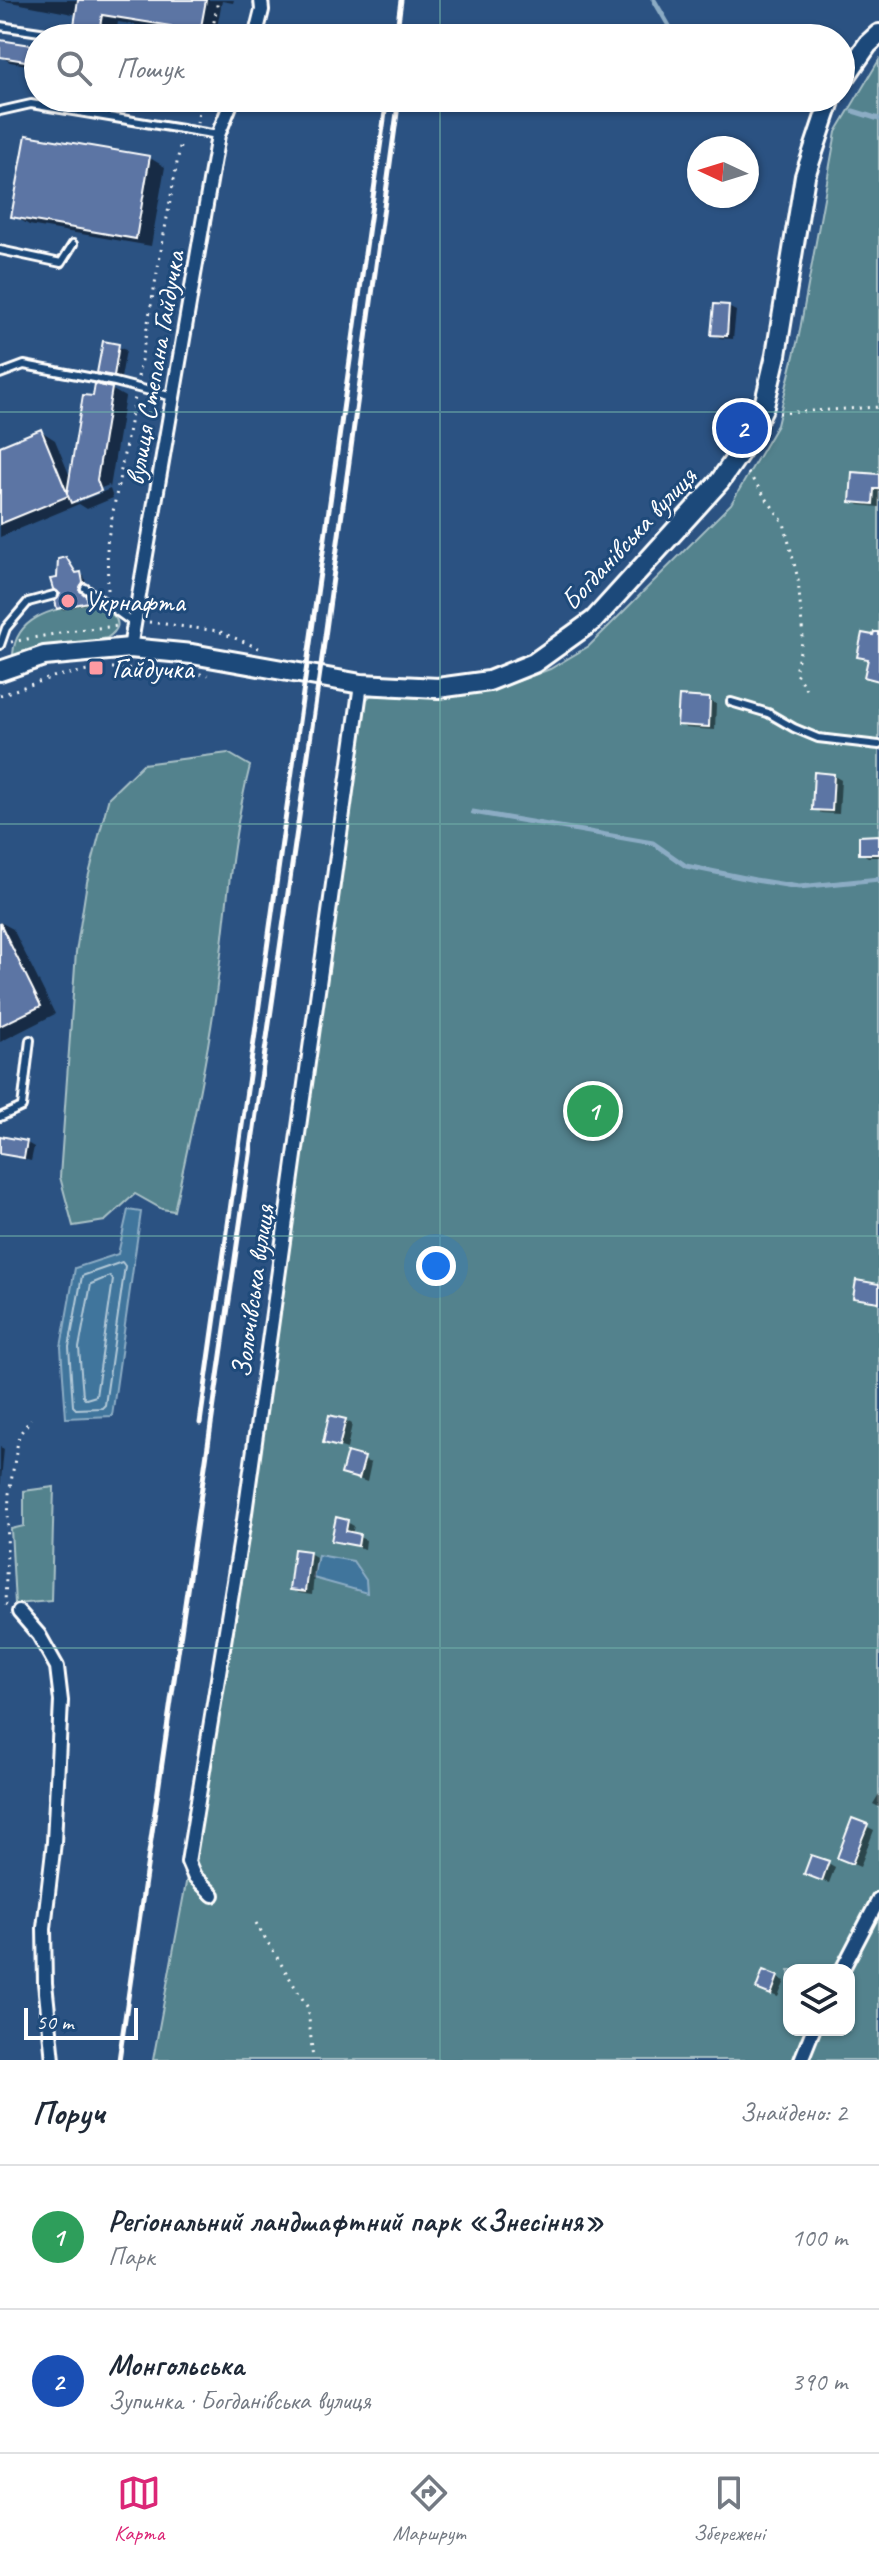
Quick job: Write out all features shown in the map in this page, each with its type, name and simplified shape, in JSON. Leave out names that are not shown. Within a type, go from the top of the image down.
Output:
[{"type":"main road","points":[[855,63],[879,34]]},
{"type":"main road","name":"Богданівська вулиця","points":[[0,671],[44,656],[130,648],[192,654],[361,684],[438,688],[489,681],[534,663],[594,620],[720,481],[760,414],[776,355],[805,176],[826,112]]},
{"type":"street","points":[[258,24],[261,0]]},
{"type":"street","name":"вулиця Степана Гайдучка","points":[[130,648],[218,135],[227,112]]},
{"type":"street","name":"Золочівська вулиця","points":[[213,1895],[194,1876],[188,1862],[244,1520],[361,684]]},
{"type":"street","points":[[19,1612],[39,1635],[57,1667],[61,1701],[54,1842],[44,1928],[45,1983],[53,2060]]},
{"type":"street","points":[[845,1964],[879,1899]]},
{"type":"street","points":[[801,2060],[811,2036]]},
{"type":"lane","points":[[0,26],[24,30]]},
{"type":"lane","points":[[0,111],[24,106]]},
{"type":"lane","points":[[82,112],[218,135]]},
{"type":"lane","points":[[0,250],[61,263],[73,244]]},
{"type":"lane","points":[[0,374],[24,365],[115,382],[173,397]]},
{"type":"lane","points":[[85,588],[134,624]]},
{"type":"lane","points":[[0,645],[6,628],[28,602],[54,595]]},
{"type":"lane","points":[[731,702],[768,713],[818,738],[879,745]]},
{"type":"lane","points":[[0,1117],[22,1107],[30,1040]]},
{"type":"path","points":[[214,24],[218,0]]},
{"type":"path","points":[[195,131],[198,112]]},
{"type":"path","points":[[107,602],[107,543],[183,128]]},
{"type":"path","points":[[760,414],[879,407]]},
{"type":"path","points":[[734,461],[745,469],[784,523],[798,579],[803,638],[795,672],[809,694]]},
{"type":"path","points":[[155,621],[218,631],[264,650]]},
{"type":"path","points":[[16,640],[114,627]]},
{"type":"path","points":[[0,695],[56,676],[109,667],[214,676]]},
{"type":"path","points":[[19,1612],[5,1604],[9,1494],[19,1435],[31,1419]]},
{"type":"path","points":[[256,1923],[308,2008],[313,2060]]},
{"type":"green space","points":[[879,60],[879,2060],[153,2060],[257,1482],[360,706],[371,695],[420,697],[460,693],[518,681],[550,669],[589,646],[731,504],[777,425],[799,335],[836,132],[848,112],[855,112],[855,100]]},
{"type":"green space","points":[[88,602],[102,608],[117,621],[114,632],[107,638],[17,658],[13,654],[21,630],[30,622],[51,611]]},
{"type":"green space","points":[[228,753],[250,766],[233,854],[206,1054],[174,1211],[162,1209],[135,1194],[105,1221],[73,1226],[60,1177],[76,952],[87,882],[109,797],[143,764]]},
{"type":"green space","points":[[54,1487],[51,1601],[15,1604],[11,1529],[24,1526],[24,1491]]},
{"type":"water","points":[[128,1210],[141,1212],[112,1416],[66,1418],[61,1347],[75,1268],[118,1254]]},
{"type":"water","points":[[318,1555],[353,1561],[366,1580],[367,1593],[313,1578]]},
{"type":"building","points":[[78,0],[206,0],[202,24],[158,24],[102,15],[100,24],[74,24]]},
{"type":"building","points":[[0,40],[24,44],[24,61],[0,57]]},
{"type":"building","points":[[26,135],[150,156],[136,239],[11,217]]},
{"type":"building","points":[[714,304],[729,305],[727,336],[711,335]]},
{"type":"building","points":[[103,341],[119,344],[114,376],[97,373]]},
{"type":"building","points":[[95,384],[112,388],[97,480],[101,491],[71,503],[68,496],[0,524],[0,446],[41,429],[67,493],[83,395],[93,396]]},
{"type":"building","points":[[852,472],[879,474],[879,489],[874,489],[873,504],[850,502]]},
{"type":"building","points":[[66,557],[76,573],[81,572],[83,582],[79,590],[88,602],[57,609],[55,601],[60,594],[53,589],[50,579],[57,578],[58,559]]},
{"type":"building","points":[[879,632],[879,681],[864,677],[868,659],[857,657],[862,633],[873,635]]},
{"type":"building","points":[[679,696],[710,698],[709,727],[677,725]]},
{"type":"building","points":[[814,772],[834,774],[832,811],[812,810]]},
{"type":"building","points":[[879,835],[879,854],[859,854],[859,836]]},
{"type":"building","points":[[0,923],[41,1006],[0,1026]]},
{"type":"building","points":[[0,1136],[27,1141],[24,1158],[0,1154]]},
{"type":"building","points":[[856,1280],[879,1284],[879,1302],[853,1298]]},
{"type":"building","points":[[329,1415],[346,1419],[339,1447],[323,1443]]},
{"type":"building","points":[[347,1452],[365,1457],[359,1479],[341,1474]]},
{"type":"building","points":[[336,1517],[348,1520],[346,1531],[360,1534],[358,1546],[331,1541]]},
{"type":"building","points":[[294,1549],[310,1551],[305,1592],[289,1590]]},
{"type":"building","points":[[852,1818],[868,1824],[852,1864],[837,1858]]},
{"type":"building","points":[[811,1855],[829,1861],[822,1881],[804,1874]]},
{"type":"building","points":[[763,1970],[778,1976],[771,1995],[756,1989]]},
{"type":"waterway","points":[[654,0],[668,24]]},
{"type":"waterway","points":[[855,112],[879,119]]},
{"type":"waterway","points":[[473,812],[653,843],[686,866],[755,880],[799,887],[879,879]]},
{"type":"railway","points":[[398,24],[401,0]]},
{"type":"railway","points":[[200,1423],[385,112]]},
{"type":"railway","points":[[119,2060],[323,651],[397,112]]},
{"type":"place","name":"Монгольська","points":[[742,428]]},
{"type":"place","name":"Укрнафта","points":[[68,601]]},
{"type":"place","name":"Гайдучка","points":[[96,668]]},
{"type":"place","name":"Регіональний ландшафтний парк «Знесіння»","points":[[593,1111]]}]
